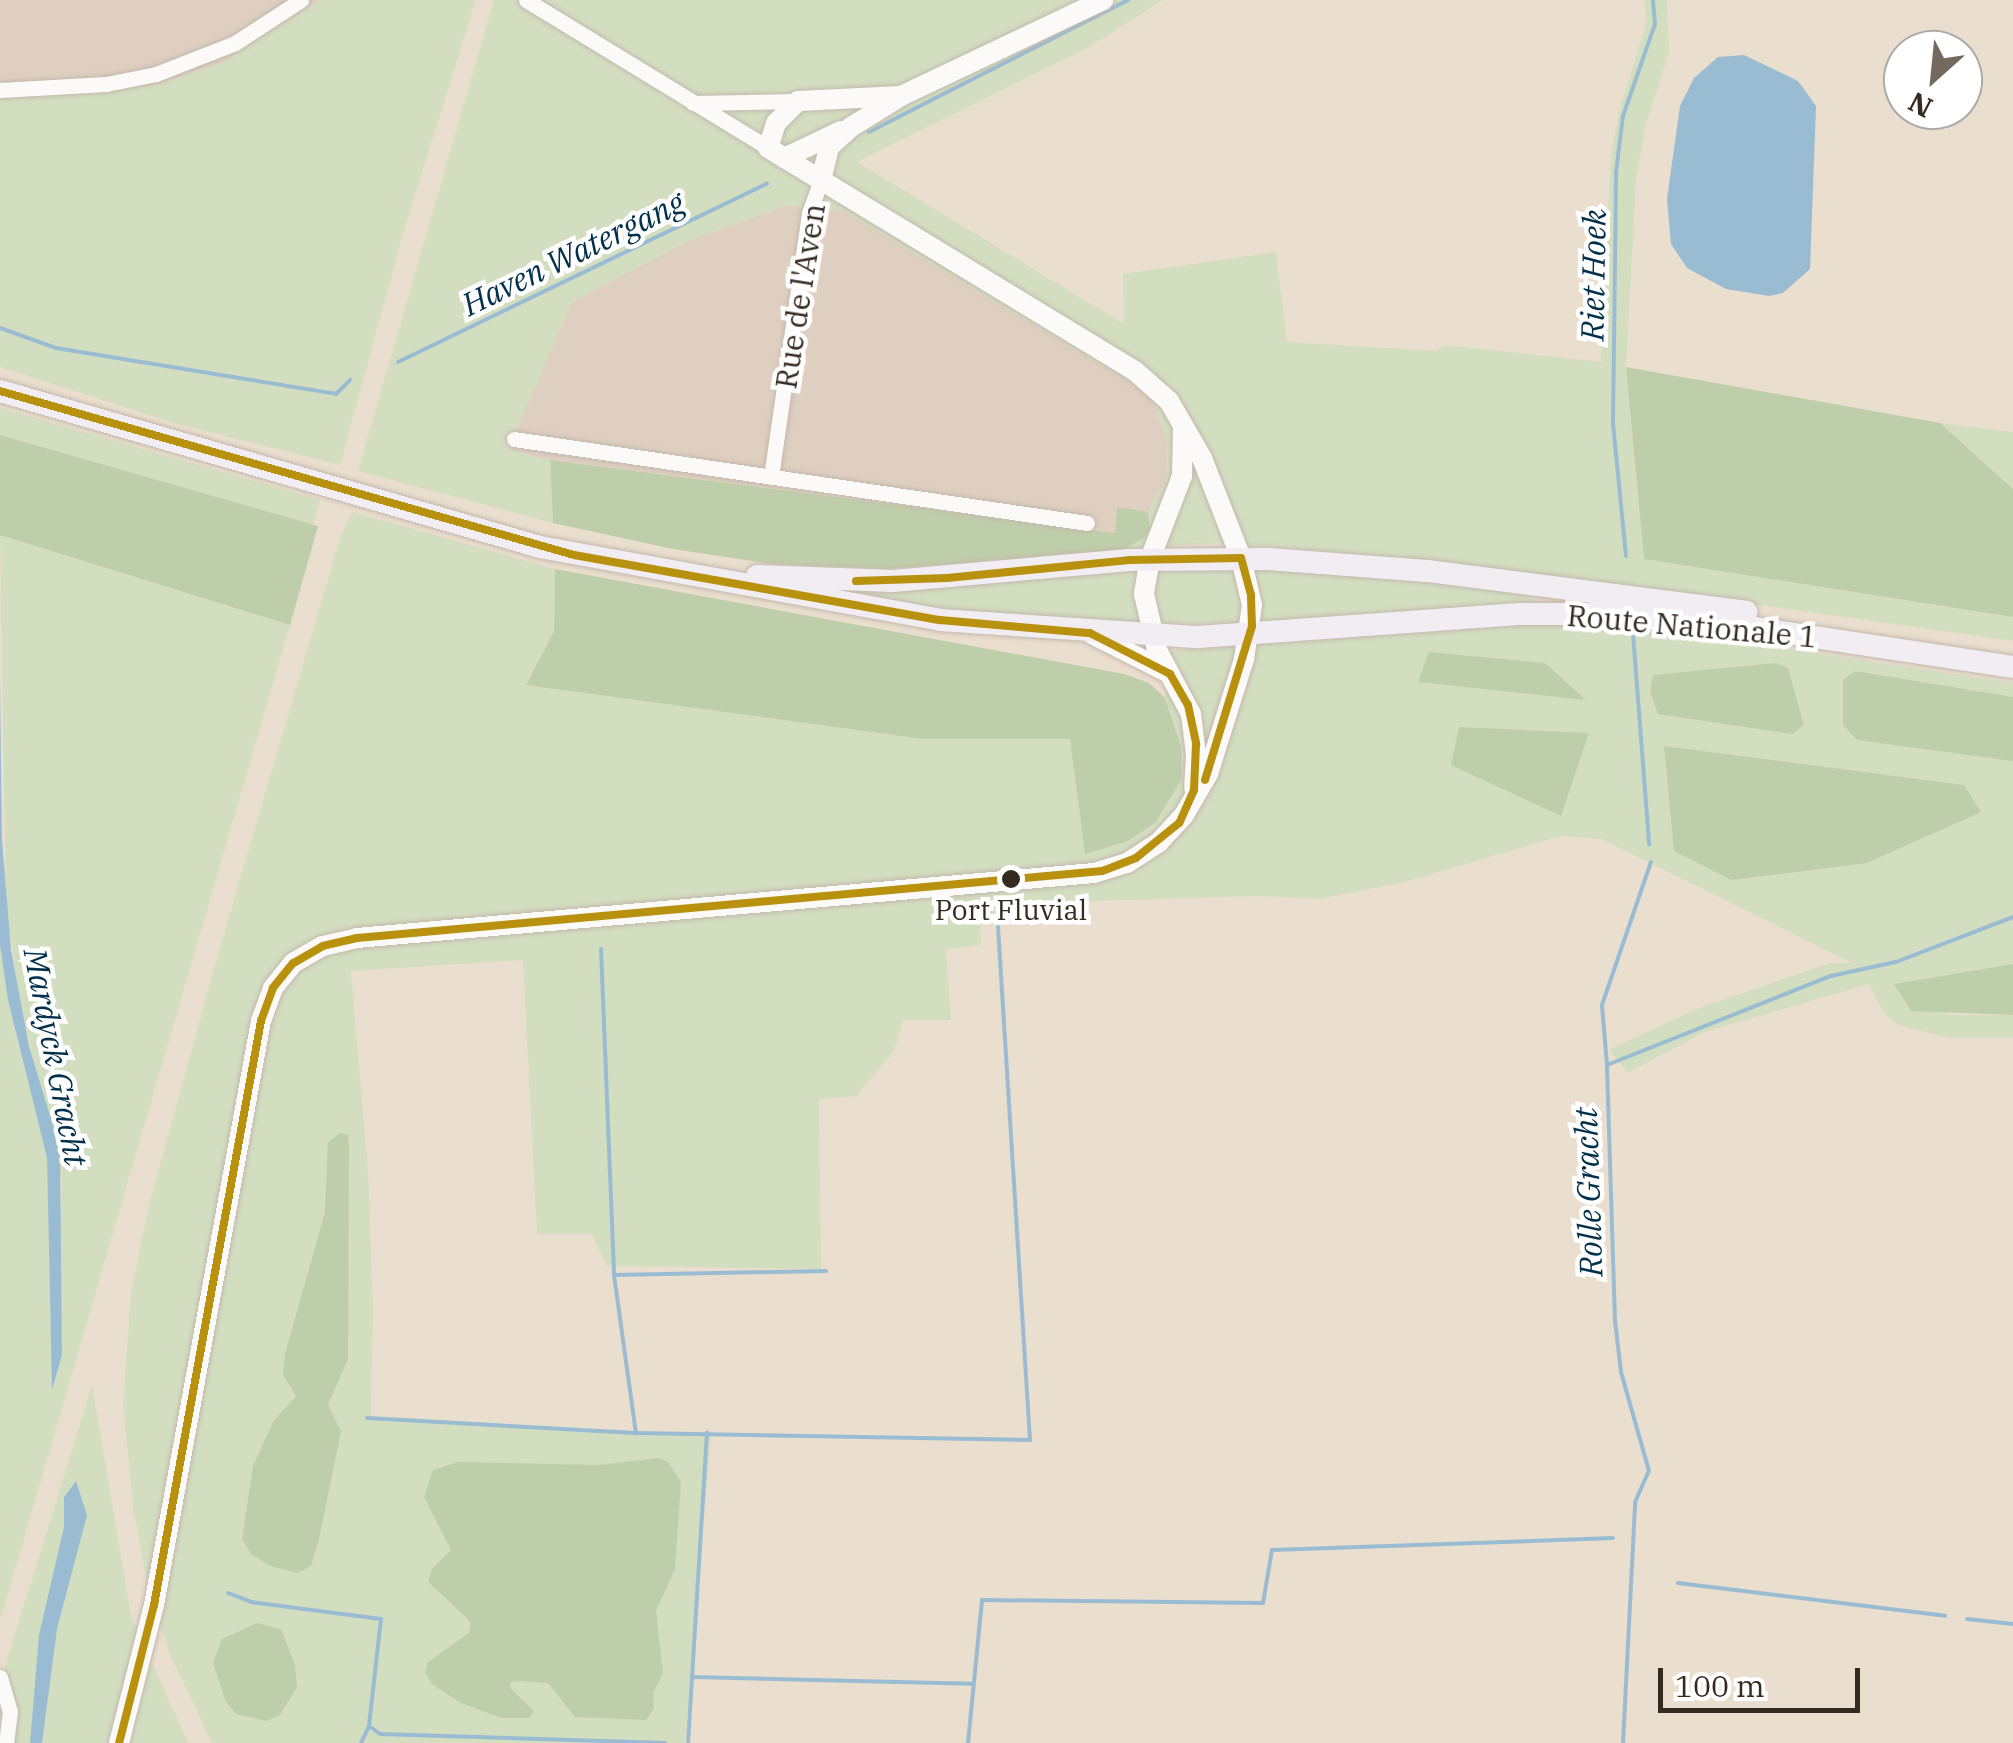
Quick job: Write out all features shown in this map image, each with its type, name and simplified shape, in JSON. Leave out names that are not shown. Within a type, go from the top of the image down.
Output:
[{"type":"main road","name":"Rue de l'Aven","points":[[776,153],[850,126],[902,96],[1103,0]]},
{"type":"main road","name":"Rue de l'Aven","points":[[798,102],[902,96]]},
{"type":"main road","points":[[119,1743],[154,1605],[260,1020],[273,988],[293,963],[322,946],[357,938],[1094,873],[1120,866],[1151,848],[1189,808],[1211,766],[1250,636],[1251,595],[1241,558],[1198,448],[1169,401],[1142,376],[776,153],[779,117],[798,102]]},
{"type":"main road","name":"Rue de l'Aven","points":[[821,180],[830,147],[850,126]]},
{"type":"main road","points":[[0,378],[300,474]]},
{"type":"main road","points":[[0,392],[382,497]]},
{"type":"main road","points":[[1183,424],[1182,476],[1150,560],[1144,594],[1152,637],[1188,704],[1196,779],[1189,808]]},
{"type":"main road","name":"Route Nationale 1","points":[[382,497],[575,544],[780,578],[908,580],[1150,560],[1301,560],[1682,603],[2013,651]]},
{"type":"main road","name":"Route Nationale 1","points":[[382,497],[540,547],[680,576],[940,620],[1152,637],[1250,636],[1522,614],[1614,614],[1755,628],[2013,667]]},
{"type":"main road","points":[[1090,634],[1170,674]]},
{"type":"street","points":[[0,90],[94,85],[156,74],[224,48],[302,0]]},
{"type":"street","points":[[529,3],[776,153]]},
{"type":"street","points":[[693,103],[798,102]]},
{"type":"street","name":"Rue de l'Aven","points":[[771,477],[809,213],[821,180]]},
{"type":"street","points":[[514,439],[1087,523]]},
{"type":"street","points":[[0,1677],[10,1711],[6,1743]]},
{"type":"shaded area","points":[[0,0],[320,0],[223,62],[153,86],[0,99]]},
{"type":"shaded area","points":[[787,205],[843,211],[1151,395],[1168,443],[1166,480],[1148,512],[1117,507],[1116,533],[550,460],[508,449],[572,302],[688,241]]},
{"type":"green space","points":[[320,0],[476,0],[406,223],[340,465],[177,424],[0,367],[0,99],[154,86],[223,62]]},
{"type":"green space","points":[[494,0],[1163,0],[1089,47],[857,162],[1124,324],[1123,274],[1276,252],[1287,342],[1436,351],[1445,345],[1601,362],[1611,155],[1619,111],[1647,22],[1644,0],[1667,0],[1669,52],[1645,128],[1636,180],[1626,367],[1644,559],[2013,617],[2013,641],[1648,589],[1296,548],[1214,543],[1123,549],[1143,539],[1149,529],[1148,512],[1166,480],[1168,443],[1151,395],[843,211],[787,205],[688,241],[572,302],[508,449],[550,460],[553,523],[358,471]]},
{"type":"green space","points":[[1626,367],[1940,423],[2013,489],[2013,617],[1644,559]]},
{"type":"green space","points":[[0,408],[320,500],[313,526],[0,436]]},
{"type":"green space","points":[[1940,423],[2013,432],[2013,489]]},
{"type":"green space","points":[[0,435],[318,526],[290,625],[0,535]]},
{"type":"green space","points":[[550,460],[1115,533],[1117,507],[1148,512],[1150,529],[1143,539],[1123,549],[1092,552],[888,569],[772,564],[673,549],[553,523]]},
{"type":"green space","points":[[353,512],[555,569],[554,631],[526,684],[923,739],[1071,739],[1085,853],[1181,746],[1165,698],[1171,651],[1547,623],[1649,628],[2013,683],[2013,964],[1894,984],[1949,1015],[2013,1015],[2013,1038],[1949,1038],[1896,1024],[1884,1014],[1869,984],[1704,1032],[1628,1073],[1609,1050],[1696,1009],[1830,963],[1853,963],[1601,839],[1561,836],[1408,881],[1320,899],[1258,896],[1060,902],[980,923],[981,945],[946,949],[951,1020],[903,1020],[894,1051],[856,1096],[819,1099],[821,1269],[607,1266],[592,1234],[537,1234],[523,960],[351,971],[368,1172],[373,1310],[371,1416],[711,1436],[685,1743],[212,1743],[171,1657],[148,1587],[133,1507],[123,1405],[131,1293],[149,1205],[221,944],[341,535]]},
{"type":"green space","points":[[0,535],[290,625],[0,1621],[0,945],[15,1031],[47,1158],[52,1385],[62,1181],[19,998],[6,906]]},
{"type":"green space","points":[[555,569],[1124,674],[1149,683],[1165,698],[1181,746],[1182,778],[1156,822],[1128,841],[1085,854],[1070,739],[923,739],[526,685],[554,631]]},
{"type":"green space","points":[[1274,569],[1506,591],[1549,605],[1270,624],[1140,623],[964,618],[852,594],[853,588],[926,589],[1087,572]]},
{"type":"green space","points":[[1429,652],[1545,663],[1586,700],[1418,682]]},
{"type":"green space","points":[[1776,663],[1788,668],[1804,725],[1792,734],[1658,714],[1650,691],[1653,675]]},
{"type":"green space","points":[[1855,671],[2013,697],[2013,761],[1857,740],[1843,725],[1843,680]]},
{"type":"green space","points":[[1459,727],[1589,733],[1561,816],[1451,765]]},
{"type":"green space","points":[[1664,746],[1964,785],[1981,812],[1867,863],[1731,880],[1674,851]]},
{"type":"green space","points":[[2013,964],[2013,1015],[1911,1011],[1894,984]]},
{"type":"green space","points":[[340,1133],[348,1135],[349,1145],[348,1359],[328,1405],[341,1431],[319,1539],[311,1566],[298,1573],[270,1566],[251,1554],[242,1539],[253,1466],[274,1420],[296,1396],[283,1375],[285,1354],[325,1212],[328,1142]]},
{"type":"green space","points":[[92,1385],[131,1616],[188,1743],[0,1743],[0,1683]]},
{"type":"green space","points":[[659,1458],[668,1462],[681,1482],[675,1569],[656,1611],[663,1673],[653,1694],[654,1708],[646,1720],[575,1717],[548,1683],[519,1681],[511,1682],[510,1688],[534,1711],[529,1718],[501,1718],[461,1703],[432,1684],[425,1673],[428,1662],[469,1633],[471,1622],[428,1582],[432,1569],[451,1550],[424,1497],[433,1470],[458,1462],[599,1465]]},
{"type":"green space","points":[[257,1623],[281,1629],[295,1665],[297,1687],[280,1715],[266,1721],[236,1714],[226,1702],[213,1663],[222,1639]]},
{"type":"water","points":[[1744,55],[1798,81],[1816,106],[1810,269],[1783,293],[1769,296],[1726,289],[1687,268],[1671,244],[1667,199],[1680,106],[1694,78],[1718,57]]},
{"type":"water","points":[[0,679],[2,840],[11,950],[29,1046],[60,1149],[62,1355],[52,1390],[47,1158],[8,1000],[0,945]]},
{"type":"water","points":[[76,1481],[87,1515],[57,1629],[42,1743],[30,1743],[39,1635],[64,1527],[64,1497]]},
{"type":"waterway","name":"Haven Watergang","points":[[869,132],[1128,0]]},
{"type":"waterway","name":"Riet Hoek","points":[[1626,556],[1613,424],[1616,172],[1623,116],[1655,24],[1653,0]]},
{"type":"waterway","name":"Haven Watergang","points":[[398,362],[767,184]]},
{"type":"waterway","name":"Haven Watergang","points":[[0,328],[56,348],[336,394],[350,380]]},
{"type":"waterway","name":"Riet Hoek","points":[[1633,634],[1649,844]]},
{"type":"waterway","name":"Riet Hoek","points":[[1607,1065],[1602,1005],[1651,862]]},
{"type":"waterway","name":"Rolle Gracht","points":[[1623,1743],[1635,1502],[1649,1471],[1621,1372],[1615,1321],[1607,1065],[1831,976],[1896,962],[2013,917]]},
{"type":"waterway","points":[[367,1418],[636,1433],[1030,1440],[998,927]]},
{"type":"waterway","points":[[601,949],[614,1275],[636,1433]]},
{"type":"waterway","points":[[614,1275],[826,1271]]},
{"type":"waterway","points":[[688,1743],[707,1433]]},
{"type":"waterway","points":[[968,1743],[982,1600],[1263,1603],[1272,1550],[1613,1538]]},
{"type":"waterway","points":[[1678,1583],[1945,1616]]},
{"type":"waterway","points":[[228,1593],[251,1602],[381,1619],[369,1726],[361,1743]]},
{"type":"waterway","points":[[1967,1619],[2013,1624]]},
{"type":"waterway","points":[[692,1677],[972,1684]]},
{"type":"waterway","points":[[369,1726],[380,1734],[665,1743]]},
{"type":"transit line","points":[[0,391],[574,555],[940,620],[1090,633],[1170,674],[1188,705],[1196,744],[1194,790],[1179,823],[1136,858],[1102,871],[357,938],[323,946],[293,963],[273,988],[261,1021],[154,1605],[119,1743]]},
{"type":"transit line","points":[[856,581],[947,578],[1129,560],[1241,558]]},
{"type":"transit line","points":[[1205,780],[1252,626],[1251,595],[1241,558]]},
{"type":"place","name":"Port Fluvial","points":[[1011,879]]},
{"type":"water label","name":"Mardyck Gracht","points":[[56,1057]]}]
